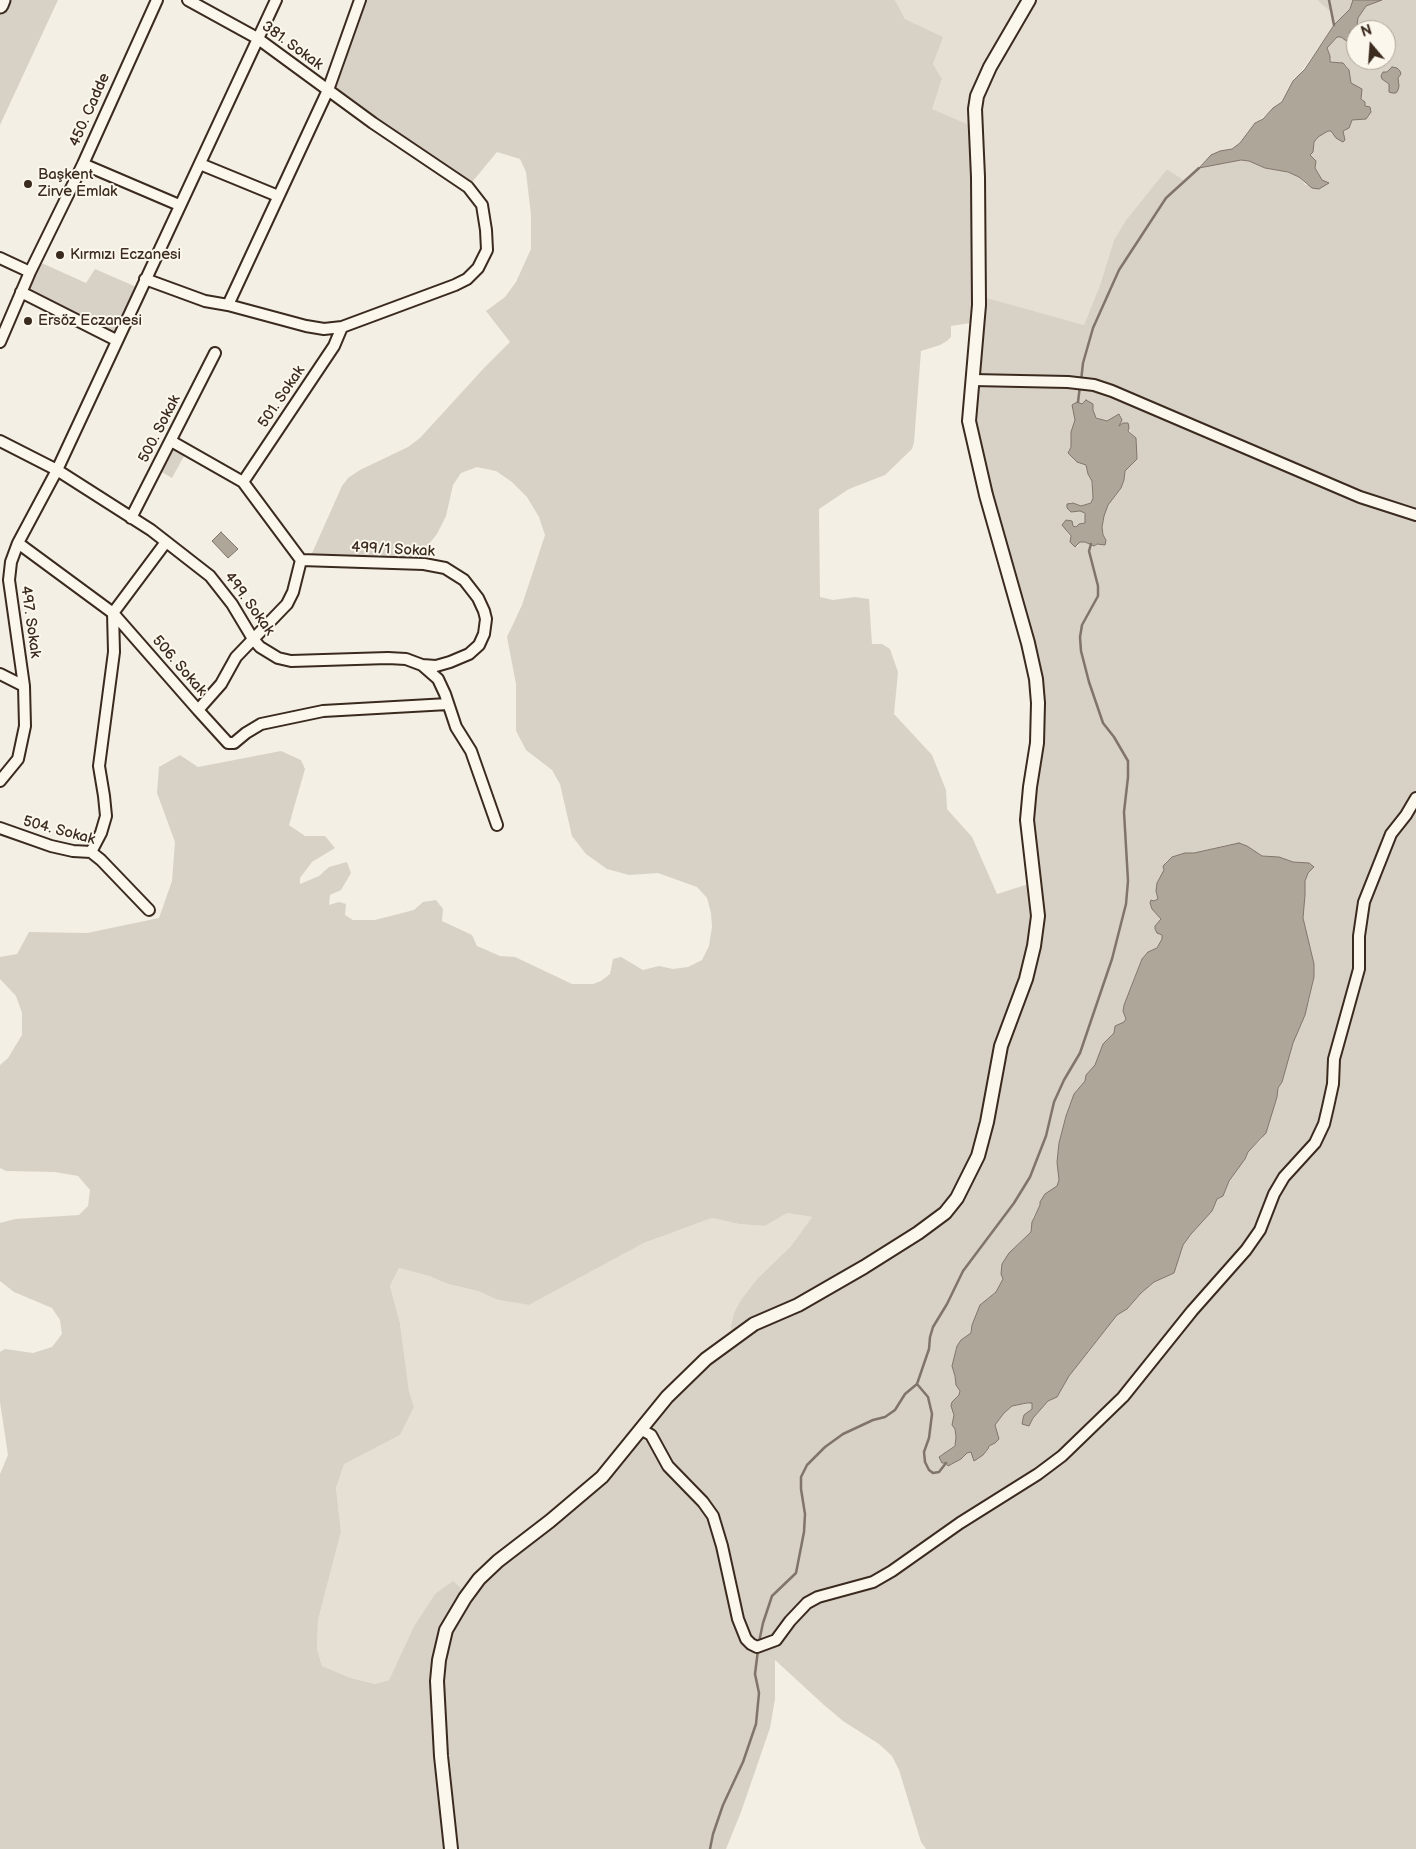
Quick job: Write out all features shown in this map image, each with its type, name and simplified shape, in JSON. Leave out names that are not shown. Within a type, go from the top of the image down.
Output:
[{"type":"main road","points":[[0,5],[2,0]]},
{"type":"street","name":"450. Cadde","points":[[0,342],[30,272],[83,164],[157,0]]},
{"type":"street","name":"381. Sokak","points":[[145,279],[204,301],[228,305],[324,329],[342,327],[467,279],[478,268],[487,250],[482,205],[468,187],[373,123],[258,38],[188,0]]},
{"type":"street","name":"497. Sokak","points":[[0,781],[18,759],[25,726],[24,686],[9,580],[18,543],[57,470],[276,0]]},
{"type":"street","points":[[228,305],[328,90],[360,0]]},
{"type":"street","points":[[451,1849],[441,1756],[437,1681],[439,1660],[446,1630],[465,1598],[479,1580],[498,1561],[550,1521],[602,1477],[668,1398],[706,1359],[732,1338],[754,1324],[798,1305],[864,1267],[945,1213],[957,1198],[978,1156],[987,1122],[1001,1046],[1026,979],[1034,946],[1038,916],[1027,820],[1036,743],[1038,703],[1036,679],[1028,643],[974,447],[969,421],[979,296],[975,110],[977,96],[990,67],[1029,0]]},
{"type":"street","points":[[83,164],[180,205]]},
{"type":"street","points":[[200,164],[278,196]]},
{"type":"street","points":[[0,258],[30,272]]},
{"type":"street","points":[[21,292],[116,340]]},
{"type":"street","name":"501. Sokak","points":[[243,482],[334,346],[342,327]]},
{"type":"street","name":"500. Sokak","points":[[131,518],[215,353]]},
{"type":"street","points":[[973,380],[1068,382],[1094,385],[1360,497],[1416,515]]},
{"type":"street","name":"499. Sokak","points":[[0,441],[57,470],[166,542],[210,576],[232,604],[253,639],[260,647],[278,658],[291,661],[376,657],[406,659],[422,665],[438,679],[456,727],[471,751],[497,824]]},
{"type":"street","points":[[171,441],[243,482],[301,560]]},
{"type":"street","points":[[91,852],[101,833],[106,816],[99,766],[114,652],[113,613],[166,542]]},
{"type":"street","name":"506. Sokak","points":[[18,543],[113,613],[198,710],[221,684],[236,658],[287,604],[293,592],[301,560]]},
{"type":"street","name":"499/1 Sokak","points":[[301,560],[424,564],[445,568],[464,580],[478,598],[484,610],[486,619],[484,634],[479,645],[469,654],[450,662],[436,666],[422,665]]},
{"type":"street","points":[[0,674],[24,686]]},
{"type":"street","points":[[198,710],[228,743],[234,743],[261,724],[323,711],[448,704]]},
{"type":"street","points":[[642,1430],[651,1435],[668,1466],[703,1502],[713,1516],[722,1546],[738,1619],[746,1639],[757,1647],[776,1640],[790,1621],[808,1603],[823,1596],[873,1582],[892,1571],[960,1523],[1038,1474],[1062,1456],[1123,1397],[1192,1312],[1246,1250],[1260,1230],[1274,1194],[1284,1178],[1315,1143],[1324,1124],[1333,1084],[1334,1059],[1358,969],[1359,936],[1364,902],[1391,834],[1416,798]]},
{"type":"street","name":"504. Sokak","points":[[0,828],[51,846],[72,851],[91,852],[149,910]]},
{"type":"shaded area","points":[[2,0],[58,0],[0,125],[0,5]]},
{"type":"shaded area","points":[[360,0],[895,0],[905,19],[943,37],[933,64],[942,79],[932,109],[976,128],[979,296],[1084,325],[1100,285],[1114,240],[1126,220],[1167,169],[1185,181],[1199,168],[1241,160],[1249,161],[1265,168],[1288,172],[1299,177],[1306,185],[1322,180],[1315,168],[1316,164],[1309,155],[1313,152],[1314,142],[1328,131],[1345,140],[1343,131],[1346,130],[1352,120],[1365,119],[1369,114],[1360,94],[1351,83],[1349,70],[1396,70],[1396,20],[1357,20],[1366,6],[1382,0],[1416,0],[1416,1849],[926,1849],[921,1842],[899,1770],[892,1756],[879,1744],[843,1721],[775,1660],[775,1699],[770,1728],[726,1849],[0,1849],[0,1474],[8,1455],[0,1402],[0,1352],[5,1349],[33,1353],[52,1347],[62,1334],[60,1320],[52,1308],[14,1292],[0,1281],[0,1223],[15,1219],[79,1215],[88,1206],[90,1190],[78,1176],[55,1172],[6,1171],[0,1168],[0,1065],[8,1058],[22,1035],[22,1013],[16,996],[0,979],[0,957],[17,954],[29,932],[87,933],[159,918],[172,881],[175,842],[157,793],[159,767],[180,755],[198,767],[281,751],[301,760],[305,769],[289,825],[305,836],[325,836],[335,848],[312,862],[300,878],[300,884],[319,876],[329,867],[347,862],[351,873],[341,890],[330,895],[329,905],[339,902],[346,904],[345,915],[353,920],[375,920],[414,910],[423,902],[436,900],[443,909],[442,921],[472,935],[477,946],[500,956],[515,957],[572,984],[593,984],[601,981],[610,974],[613,959],[621,957],[643,970],[659,966],[673,969],[688,967],[702,960],[709,946],[712,927],[707,898],[697,887],[658,873],[629,875],[607,869],[586,854],[572,836],[560,784],[552,770],[526,750],[516,731],[516,684],[507,637],[522,605],[545,535],[539,517],[527,497],[512,482],[496,471],[477,467],[461,473],[453,485],[446,516],[437,534],[423,551],[402,563],[309,560],[342,486],[348,478],[360,470],[408,447],[420,438],[510,342],[486,311],[505,297],[516,282],[531,249],[531,215],[526,172],[520,159],[497,152],[468,187],[328,90]],"holes":[[[977,322],[973,447],[1038,703],[1030,853],[1035,882],[997,894],[972,837],[947,809],[946,790],[932,755],[894,714],[898,672],[890,649],[882,644],[872,644],[869,599],[855,597],[833,600],[820,597],[819,509],[849,489],[885,475],[912,449],[921,351],[947,341],[951,337],[951,326]],[[1078,403],[1093,410],[1095,416],[1107,421],[1120,414],[1122,420],[1119,426],[1128,429],[1136,438],[1137,458],[1125,471],[1121,488],[1108,505],[1102,527],[1106,540],[1101,545],[1097,544],[1094,546],[1080,542],[1077,547],[1066,531],[1071,521],[1073,526],[1076,527],[1079,524],[1085,523],[1086,517],[1083,511],[1071,512],[1070,502],[1081,506],[1091,503],[1093,498],[1092,481],[1086,465],[1074,460],[1068,451],[1071,447],[1071,432],[1075,420],[1072,407]],[[1243,844],[1262,856],[1279,857],[1293,862],[1309,863],[1314,868],[1308,873],[1305,881],[1303,918],[1314,964],[1314,977],[1309,1001],[1293,1043],[1282,1082],[1278,1088],[1277,1097],[1262,1139],[1248,1152],[1229,1181],[1223,1196],[1217,1199],[1211,1211],[1183,1245],[1174,1273],[1154,1282],[1127,1309],[1117,1315],[1069,1376],[1057,1397],[1048,1401],[1029,1425],[1023,1424],[1023,1419],[1024,1415],[1032,1409],[1032,1403],[1012,1406],[995,1425],[996,1433],[988,1450],[983,1455],[977,1459],[971,1452],[967,1453],[961,1459],[948,1466],[941,1454],[944,1454],[955,1445],[956,1437],[952,1402],[959,1395],[960,1391],[956,1385],[952,1366],[957,1346],[961,1340],[971,1333],[972,1325],[988,1298],[996,1292],[1003,1279],[1001,1274],[1009,1253],[1031,1232],[1033,1217],[1057,1187],[1059,1180],[1059,1143],[1074,1094],[1085,1081],[1086,1075],[1096,1064],[1103,1044],[1114,1033],[1115,1026],[1124,1022],[1126,1018],[1123,1011],[1124,1005],[1142,959],[1148,952],[1157,948],[1162,939],[1162,935],[1159,934],[1161,919],[1156,913],[1154,901],[1158,899],[1157,883],[1164,870],[1163,866],[1168,860],[1185,853]],[[787,1213],[812,1217],[791,1246],[758,1278],[741,1300],[734,1313],[731,1326],[732,1338],[550,1521],[467,1594],[453,1581],[435,1594],[414,1626],[389,1680],[375,1684],[351,1678],[322,1666],[317,1649],[318,1620],[341,1532],[336,1488],[344,1464],[400,1435],[414,1407],[409,1391],[400,1323],[390,1286],[399,1268],[429,1276],[448,1284],[478,1291],[498,1300],[529,1305],[644,1243],[712,1218],[739,1224],[765,1226]]]},
{"type":"shaded area","points":[[895,0],[1317,0],[1331,12],[1334,25],[1282,102],[1254,124],[1240,143],[1232,149],[1220,151],[1205,161],[1185,181],[1167,169],[1126,220],[1114,240],[1100,285],[1084,325],[979,297],[931,109],[942,80],[933,64],[942,37],[905,19]]},
{"type":"shaded area","points":[[1317,0],[1353,0],[1350,9],[1334,25],[1331,12]]},
{"type":"shaded area","points":[[1353,0],[1382,0],[1366,6],[1358,20],[1346,20],[1346,41],[1341,37],[1337,37],[1327,48],[1330,62],[1343,63],[1346,70],[1349,70],[1351,83],[1362,89],[1361,99],[1365,102],[1365,106],[1370,107],[1371,112],[1366,119],[1352,120],[1349,128],[1343,131],[1345,140],[1343,142],[1336,138],[1331,131],[1328,131],[1314,142],[1313,152],[1310,155],[1316,161],[1315,168],[1322,180],[1329,183],[1319,189],[1312,188],[1299,177],[1288,172],[1265,168],[1249,161],[1241,160],[1199,168],[1211,155],[1232,149],[1240,143],[1255,123],[1263,119],[1273,108],[1282,102],[1293,81],[1305,69],[1334,25],[1350,9]]},
{"type":"shaded area","points":[[1337,37],[1341,37],[1346,41],[1346,65],[1340,62],[1329,62],[1328,45]]},
{"type":"shaded area","points":[[1396,68],[1400,71],[1401,74],[1398,78],[1399,86],[1396,93],[1389,92],[1389,84],[1382,79],[1383,72],[1389,70],[1396,70]]},
{"type":"shaded area","points":[[35,260],[86,283],[95,269],[141,289],[116,340],[21,292]]},
{"type":"shaded area","points":[[1086,400],[1093,404],[1096,418],[1107,421],[1119,414],[1122,420],[1119,426],[1123,423],[1128,423],[1128,431],[1136,438],[1137,459],[1125,471],[1121,488],[1108,505],[1102,527],[1106,540],[1105,545],[1097,544],[1094,546],[1080,542],[1075,547],[1070,542],[1071,536],[1062,525],[1066,520],[1072,521],[1073,526],[1076,527],[1079,524],[1085,523],[1085,513],[1080,511],[1071,512],[1067,508],[1067,504],[1073,503],[1081,506],[1091,503],[1093,498],[1092,481],[1086,465],[1077,462],[1068,453],[1071,447],[1071,432],[1075,420],[1072,405],[1077,402],[1082,404]]},
{"type":"shaded area","points":[[171,449],[184,456],[172,478],[160,471]]},
{"type":"shaded area","points":[[221,532],[238,549],[228,558],[212,541]]},
{"type":"shaded area","points":[[1239,843],[1262,856],[1279,857],[1293,862],[1309,863],[1314,867],[1308,873],[1305,881],[1303,918],[1314,964],[1314,977],[1305,1015],[1293,1043],[1282,1082],[1278,1088],[1266,1133],[1248,1152],[1229,1181],[1223,1196],[1217,1199],[1212,1211],[1183,1245],[1174,1273],[1154,1282],[1127,1309],[1117,1315],[1069,1376],[1057,1397],[1048,1401],[1033,1418],[1029,1426],[1022,1424],[1024,1415],[1032,1409],[1032,1403],[1012,1406],[995,1425],[999,1439],[989,1446],[983,1455],[974,1461],[971,1452],[967,1453],[961,1459],[948,1466],[946,1463],[942,1463],[939,1457],[955,1446],[955,1429],[952,1425],[954,1415],[951,1406],[960,1391],[956,1385],[952,1366],[957,1346],[961,1340],[971,1333],[980,1305],[996,1292],[1003,1279],[1001,1274],[1002,1264],[1009,1253],[1031,1232],[1032,1222],[1045,1194],[1057,1186],[1059,1180],[1057,1162],[1059,1143],[1074,1094],[1095,1065],[1103,1044],[1114,1033],[1115,1026],[1126,1019],[1123,1011],[1124,1005],[1142,959],[1148,952],[1157,948],[1162,939],[1162,935],[1157,933],[1155,929],[1155,926],[1161,919],[1152,909],[1150,903],[1151,900],[1158,899],[1157,883],[1164,870],[1163,866],[1172,857],[1185,853],[1194,853]]},
{"type":"shaded area","points":[[787,1213],[812,1217],[791,1246],[758,1278],[734,1313],[731,1326],[732,1338],[602,1477],[468,1594],[435,1594],[414,1626],[389,1680],[375,1684],[351,1678],[322,1666],[317,1649],[318,1620],[341,1532],[336,1488],[344,1463],[400,1435],[414,1407],[409,1391],[400,1323],[390,1286],[399,1268],[429,1276],[448,1284],[478,1291],[498,1300],[529,1305],[644,1243],[712,1218],[739,1224],[765,1226]]},
{"type":"waterway","points":[[1329,0],[1334,25]]},
{"type":"waterway","points":[[1081,381],[1083,363],[1093,328],[1119,270],[1166,198],[1199,168]]},
{"type":"waterway","points":[[1078,402],[1080,386]]},
{"type":"waterway","points":[[759,1642],[772,1596],[796,1573],[804,1532],[805,1514],[801,1477],[807,1465],[825,1447],[843,1434],[873,1420],[885,1417],[895,1410],[905,1394],[917,1384],[929,1349],[933,1327],[963,1271],[1014,1203],[1030,1177],[1046,1136],[1054,1102],[1080,1053],[1112,959],[1126,904],[1128,881],[1124,812],[1128,761],[1103,723],[1081,651],[1080,637],[1082,625],[1098,596],[1098,586],[1089,551],[1091,544]]},
{"type":"waterway","points":[[917,1384],[928,1397],[932,1414],[929,1438],[924,1452],[925,1462],[933,1473],[939,1472],[946,1463]]},
{"type":"waterway","points":[[710,1849],[723,1805],[743,1762],[756,1724],[759,1693],[755,1674],[758,1650]]},
{"type":"place","name":"Başkent Zirve Emlak","points":[[28,184]]},
{"type":"place","name":"Kırmızı Eczanesi","points":[[60,255]]},
{"type":"place","name":"Ersöz Eczanesi","points":[[28,321]]}]
